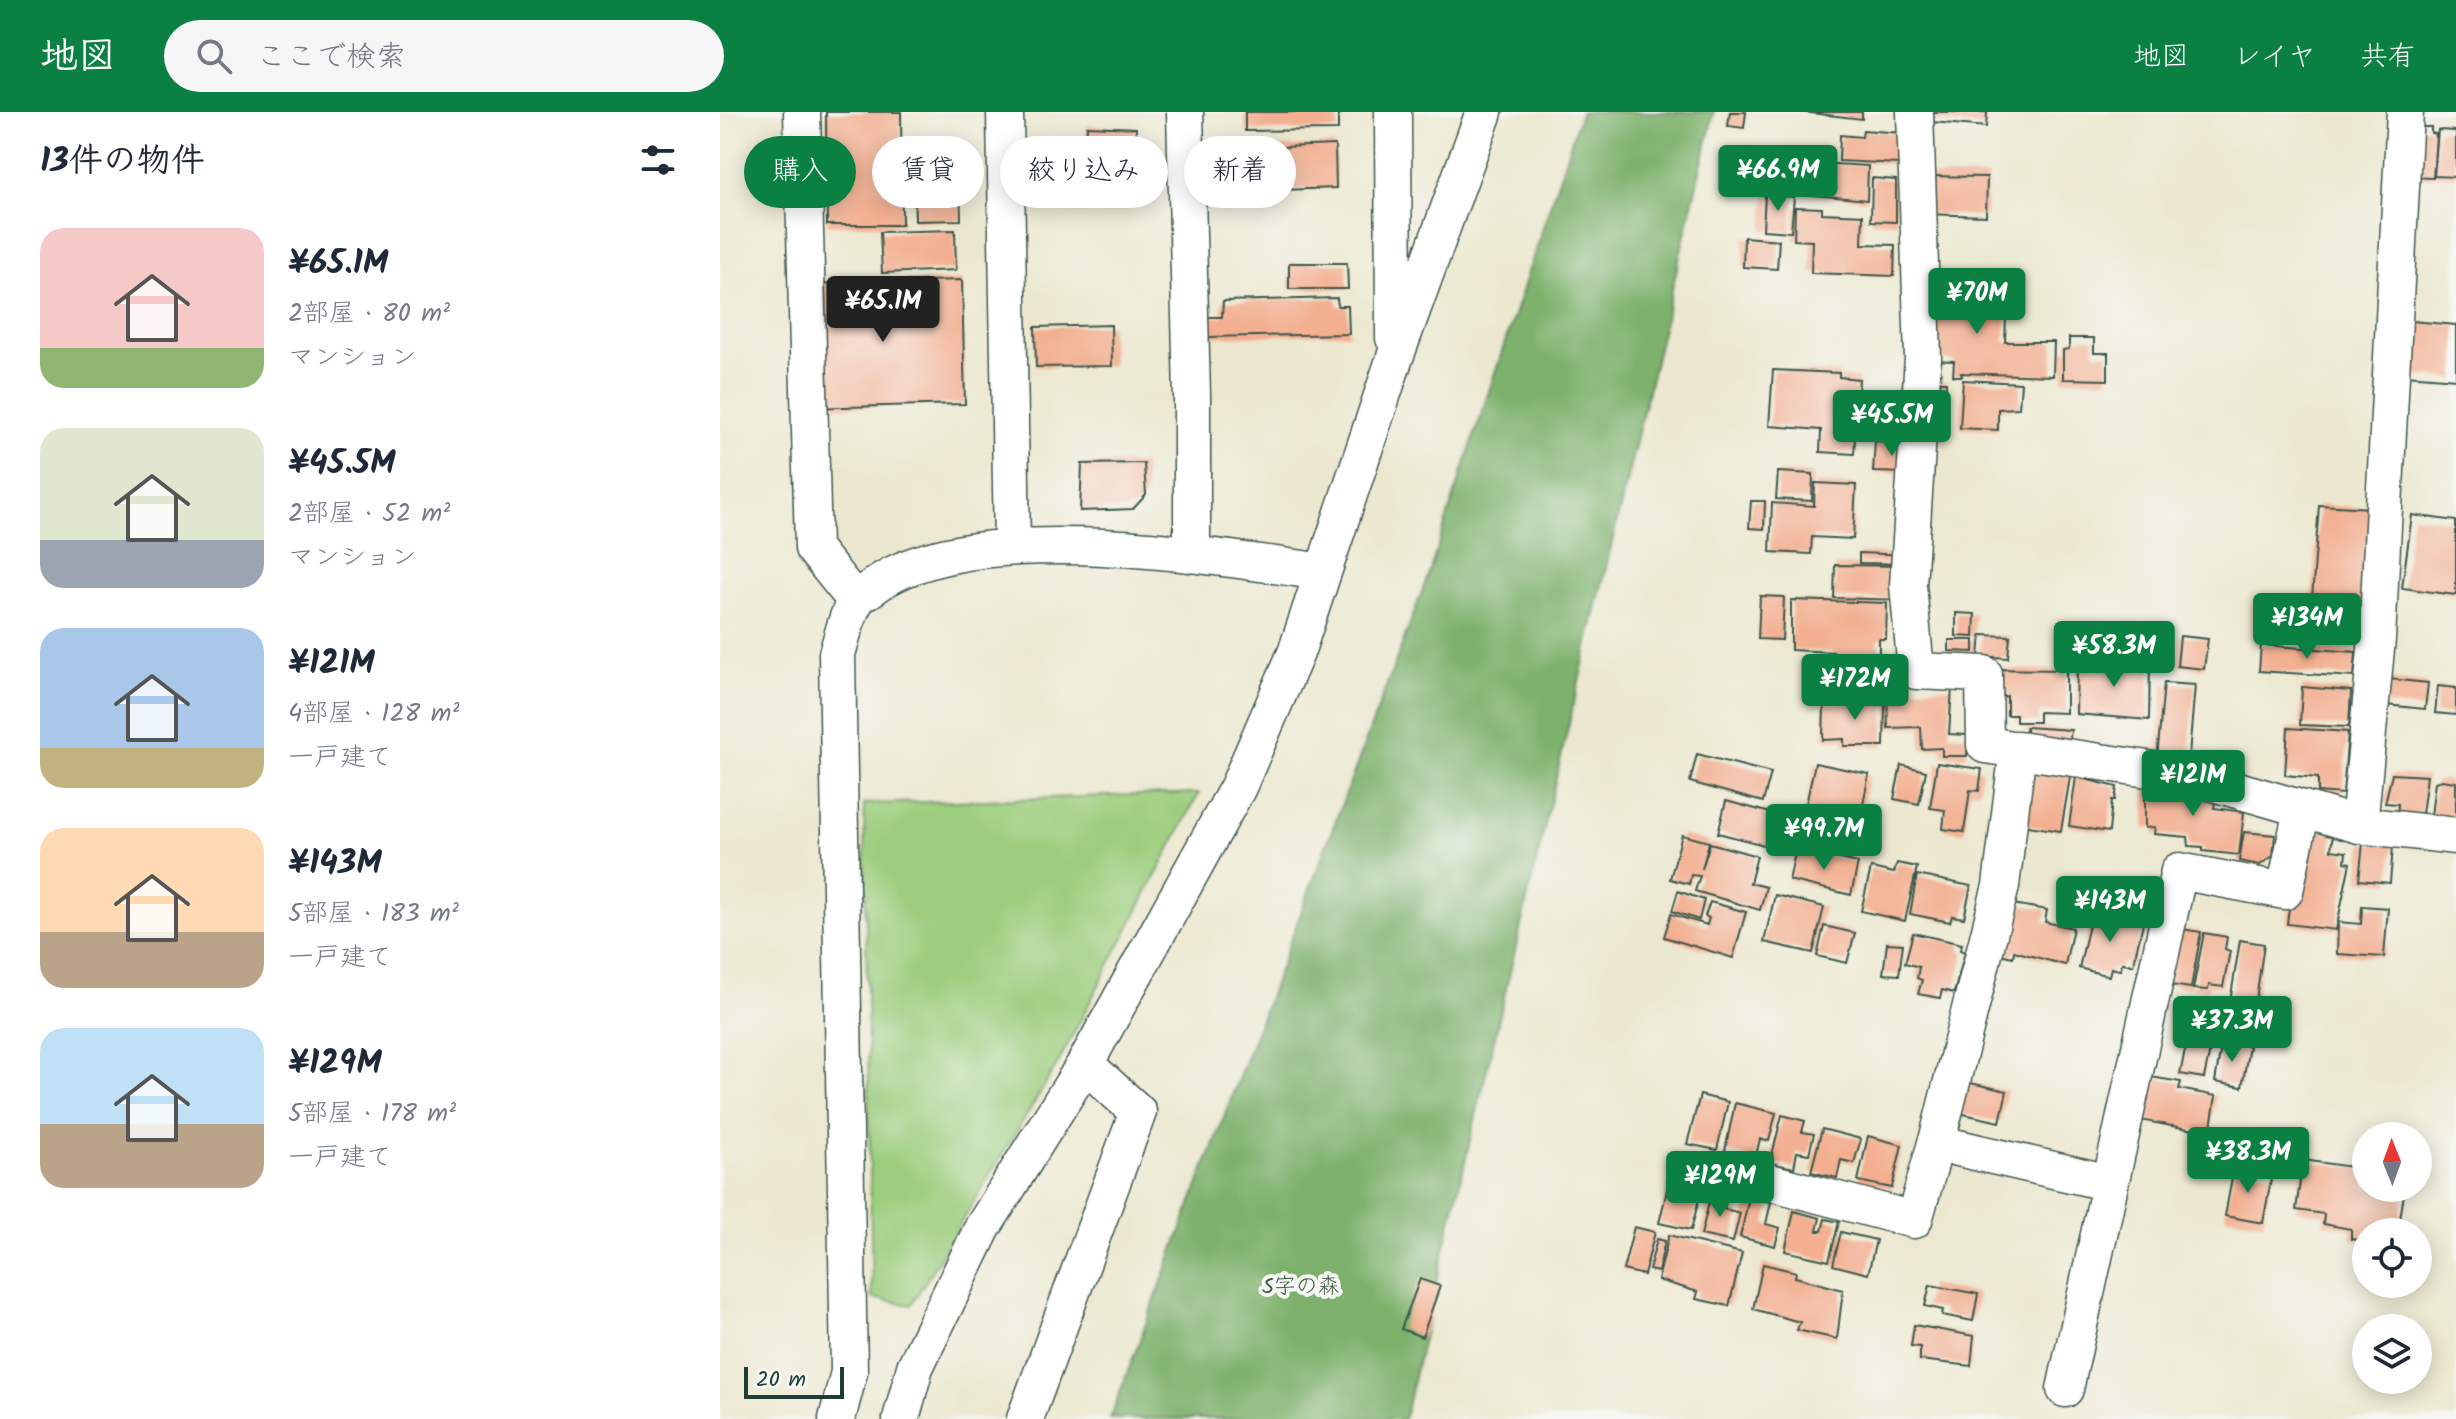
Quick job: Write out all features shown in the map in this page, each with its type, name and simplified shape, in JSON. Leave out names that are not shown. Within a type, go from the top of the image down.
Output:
[{"type":"street","points":[[802,112],[813,548],[855,600]]},
{"type":"street","points":[[1005,112],[1012,547]]},
{"type":"street","points":[[1185,112],[1192,396],[1192,552]]},
{"type":"street","points":[[1393,112],[1394,360]]},
{"type":"street","points":[[901,1419],[915,1367],[983,1227],[1085,1064],[1238,787],[1296,653],[1394,360],[1484,112]]},
{"type":"street","points":[[1915,112],[1923,358],[1908,585],[1916,671],[1984,674],[1985,745],[2182,774],[2359,825],[2456,836]]},
{"type":"street","points":[[2359,825],[2377,639],[2405,112]]},
{"type":"street","points":[[837,1419],[849,1372],[837,654],[855,600],[895,570],[935,556],[1012,547],[1192,552],[1322,572]]},
{"type":"street","points":[[1747,1176],[1914,1220],[1934,1153],[2001,886],[2018,749]]},
{"type":"street","points":[[2065,1389],[2179,871],[2285,891],[2302,809]]},
{"type":"street","points":[[1025,1419],[1138,1112],[1085,1064]]},
{"type":"street","points":[[1934,1153],[1936,1143],[2110,1183]]},
{"type":"green space","name":"S字の森","points":[[1581,112],[1714,112],[1404,1419],[1110,1419],[1429,573]]},
{"type":"green space","points":[[1199,793],[1057,1065],[911,1305],[872,1298],[864,804]]},
{"type":"building","points":[[826,112],[901,112],[901,136],[872,136],[872,208],[902,208],[902,225],[827,225],[827,208],[856,208],[856,136],[826,136]]},
{"type":"building","points":[[1245,112],[1338,112],[1338,130],[1245,131]]},
{"type":"building","points":[[1730,112],[1746,112],[1744,128],[1728,126]]},
{"type":"building","points":[[1802,112],[1862,112],[1862,119]]},
{"type":"building","points":[[1922,112],[1987,112],[1986,127],[1921,121]]},
{"type":"building","points":[[1087,126],[1136,128],[1136,136],[1086,136]]},
{"type":"building","points":[[2414,127],[2431,127],[2431,133],[2436,134],[2433,178],[2411,177]]},
{"type":"building","points":[[1863,130],[1901,133],[1900,164],[1839,161],[1840,135],[1862,137]]},
{"type":"building","points":[[2438,130],[2456,131],[2456,177],[2434,176]]},
{"type":"building","points":[[1335,145],[1336,188],[1296,190],[1296,146]]},
{"type":"building","points":[[1761,157],[1782,158],[1780,187],[1759,185]]},
{"type":"building","points":[[1785,161],[1868,166],[1867,200],[1783,192]]},
{"type":"building","points":[[1923,176],[1987,177],[1986,216],[1923,214]]},
{"type":"building","points":[[1872,178],[1896,180],[1896,222],[1871,221]]},
{"type":"building","points":[[1765,194],[1794,197],[1791,232],[1763,230]]},
{"type":"building","points":[[1795,207],[1822,208],[1822,213],[1863,215],[1862,244],[1895,245],[1894,276],[1811,273],[1812,241],[1794,240]]},
{"type":"building","points":[[915,208],[961,208],[961,220],[915,221]]},
{"type":"building","points":[[955,230],[956,270],[882,273],[880,232]]},
{"type":"building","points":[[1744,237],[1779,240],[1777,269],[1743,267]]},
{"type":"building","points":[[1289,263],[1347,263],[1348,289],[1289,289]]},
{"type":"building","points":[[962,280],[965,404],[804,408],[800,284]]},
{"type":"building","points":[[1919,282],[1978,285],[1977,316],[2006,318],[2005,342],[2054,342],[2053,376],[1961,373],[1962,376],[1953,376],[1954,361],[1930,360]]},
{"type":"building","points":[[1337,298],[1338,306],[1348,306],[1349,334],[1206,337],[1206,317],[1222,317],[1223,301]]},
{"type":"building","points":[[2411,321],[2456,325],[2456,379],[2406,375]]},
{"type":"building","points":[[1111,325],[1112,366],[1036,367],[1035,327]]},
{"type":"building","points":[[2069,338],[2094,338],[2094,353],[2108,353],[2108,380],[2063,379],[2063,350],[2069,349]]},
{"type":"building","points":[[1773,370],[1839,373],[1839,377],[1859,379],[1854,454],[1820,452],[1821,430],[1769,426]]},
{"type":"building","points":[[1963,380],[2021,383],[2019,408],[1998,409],[1998,430],[1960,428]]},
{"type":"building","points":[[1929,382],[1946,382],[1946,414],[1929,414]]},
{"type":"building","points":[[1875,441],[1910,444],[1909,473],[1873,472]]},
{"type":"building","points":[[1144,463],[1146,495],[1133,509],[1080,511],[1082,464]]},
{"type":"building","points":[[1778,472],[1813,474],[1812,501],[1776,499]]},
{"type":"building","points":[[1815,483],[1856,485],[1853,539],[1812,537],[1811,554],[1770,552],[1772,503],[1814,506]]},
{"type":"building","points":[[1751,501],[1765,501],[1764,529],[1749,528]]},
{"type":"building","points":[[2319,505],[2371,508],[2361,643],[2309,639]]},
{"type":"building","points":[[2412,515],[2456,521],[2456,595],[2402,588]]},
{"type":"building","points":[[1859,553],[1908,555],[1907,564],[1859,563]]},
{"type":"building","points":[[1835,565],[1905,566],[1904,600],[1834,598]]},
{"type":"building","points":[[1760,596],[1784,597],[1782,640],[1758,639]]},
{"type":"building","points":[[1791,600],[1887,603],[1886,639],[1879,639],[1879,653],[1865,652],[1865,668],[1834,667],[1834,652],[1791,650]]},
{"type":"building","points":[[1956,613],[1975,614],[1974,637],[1956,636]]},
{"type":"building","points":[[2125,622],[2154,624],[2152,651],[2124,649]]},
{"type":"building","points":[[1981,635],[2010,636],[2008,658],[1979,656]]},
{"type":"building","points":[[2180,636],[2208,639],[2204,669],[2177,666]]},
{"type":"building","points":[[1949,640],[1974,640],[1974,652],[1949,651]]},
{"type":"building","points":[[2261,645],[2356,652],[2354,677],[2259,671]]},
{"type":"building","points":[[2077,661],[2150,661],[2149,720],[2076,714]]},
{"type":"building","points":[[1982,669],[2066,670],[2066,713],[2039,712],[2039,722],[2016,722],[2016,715],[2007,715],[2007,696],[1998,697]]},
{"type":"building","points":[[2389,679],[2428,683],[2425,709],[2386,705]]},
{"type":"building","points":[[2164,683],[2195,685],[2188,766],[2157,759]]},
{"type":"building","points":[[2438,686],[2456,688],[2456,715],[2435,713]]},
{"type":"building","points":[[1952,687],[1949,734],[1967,735],[1967,756],[1942,756],[1942,748],[1922,749],[1921,727],[1888,728],[1887,688]]},
{"type":"building","points":[[2302,687],[2351,691],[2349,727],[2300,725]]},
{"type":"building","points":[[1848,695],[1876,696],[1876,705],[1885,704],[1884,746],[1844,746],[1844,739],[1823,740],[1824,703],[1847,703]]},
{"type":"building","points":[[2026,727],[2071,730],[2068,755],[2026,736]]},
{"type":"building","points":[[2288,728],[2348,732],[2343,794],[2318,792],[2318,778],[2285,775]]},
{"type":"building","points":[[1697,754],[1771,773],[1763,802],[1690,782]]},
{"type":"building","points":[[2011,762],[2071,771],[2061,831],[2022,825]]},
{"type":"building","points":[[1815,763],[1869,774],[1861,814],[1848,811],[1843,831],[1802,823]]},
{"type":"building","points":[[1937,763],[1982,769],[1979,791],[1970,790],[1964,832],[1943,829],[1945,810],[1930,808]]},
{"type":"building","points":[[1901,765],[1926,771],[1919,804],[1894,799]]},
{"type":"building","points":[[2392,774],[2427,776],[2421,822],[2397,819],[2398,804],[2385,803]]},
{"type":"building","points":[[2076,777],[2117,787],[2115,800],[2112,800],[2109,832],[2069,826]]},
{"type":"building","points":[[2435,782],[2456,782],[2456,819],[2431,816]]},
{"type":"building","points":[[2149,784],[2217,791],[2214,808],[2244,812],[2239,855],[2203,851],[2203,847],[2189,846],[2188,837],[2154,834],[2155,827],[2145,828],[2145,794]]},
{"type":"building","points":[[1726,801],[1793,819],[1783,850],[1718,833]]},
{"type":"building","points":[[2299,829],[2333,833],[2331,850],[2346,852],[2345,862],[2350,863],[2336,930],[2287,924]]},
{"type":"building","points":[[2244,832],[2275,835],[2273,856],[2260,865],[2239,861]]},
{"type":"building","points":[[1682,835],[1709,842],[1702,869],[1710,843],[1757,856],[1750,883],[1766,887],[1760,910],[1695,891],[1700,876],[1691,875],[1689,884],[1670,879]]},
{"type":"building","points":[[2363,843],[2393,846],[2390,883],[2359,880]]},
{"type":"building","points":[[1796,849],[1858,863],[1851,895],[1789,880]]},
{"type":"building","points":[[1897,863],[1917,867],[1905,921],[1861,911],[1871,868],[1894,873]]},
{"type":"building","points":[[1917,875],[1971,886],[1964,918],[1952,916],[1950,922],[1910,914]]},
{"type":"building","points":[[1678,891],[1704,900],[1699,920],[1672,911]]},
{"type":"building","points":[[1775,895],[1824,907],[1813,953],[1764,942]]},
{"type":"building","points":[[1710,902],[1746,912],[1733,958],[1664,937],[1671,914],[1707,925],[1709,918],[1705,916]]},
{"type":"building","points":[[2013,904],[2047,910],[2045,922],[2073,928],[2065,965],[2014,951],[2013,957],[1990,952]]},
{"type":"building","points":[[2362,906],[2388,908],[2384,957],[2337,954],[2338,922],[2361,924]]},
{"type":"building","points":[[2092,912],[2143,923],[2133,965],[2122,963],[2120,970],[2111,968],[2109,976],[2079,968]]},
{"type":"building","points":[[1824,926],[1855,933],[1847,963],[1817,956]]},
{"type":"building","points":[[2169,927],[2201,932],[2191,988],[2171,985]]},
{"type":"building","points":[[1913,933],[1962,944],[1960,950],[1965,952],[1954,993],[1942,990],[1940,998],[1918,994],[1922,980],[1917,978],[1919,967],[1905,963]]},
{"type":"building","points":[[2204,933],[2227,937],[2225,949],[2230,951],[2223,987],[2209,985],[2208,990],[2193,989]]},
{"type":"building","points":[[2240,940],[2264,944],[2255,1006],[2230,1002]]},
{"type":"building","points":[[1887,943],[1903,944],[1899,975],[1883,974]]},
{"type":"building","points":[[2190,1026],[2208,1029],[2207,1035],[2213,1035],[2204,1078],[2180,1074]]},
{"type":"building","points":[[2222,1041],[2249,1046],[2242,1087],[2215,1082]]},
{"type":"building","points":[[2133,1074],[2181,1082],[2179,1089],[2216,1096],[2210,1133],[2129,1118]]},
{"type":"building","points":[[1952,1079],[2007,1091],[2000,1122],[1945,1110]]},
{"type":"building","points":[[1700,1095],[1728,1102],[1717,1150],[1687,1144]]},
{"type":"building","points":[[1735,1103],[1776,1113],[1769,1141],[1760,1139],[1755,1159],[1725,1151]]},
{"type":"building","points":[[1782,1115],[1805,1121],[1802,1132],[1814,1134],[1809,1154],[1797,1152],[1794,1168],[1770,1163]]},
{"type":"building","points":[[1822,1129],[1861,1139],[1854,1163],[1841,1160],[1837,1178],[1811,1172]]},
{"type":"building","points":[[1868,1136],[1902,1145],[1892,1188],[1858,1181]]},
{"type":"building","points":[[1680,1157],[1704,1162],[1702,1168],[1708,1169],[1706,1178],[1684,1174],[1685,1167],[1677,1165]]},
{"type":"building","points":[[2303,1160],[2352,1167],[2352,1202],[2403,1202],[2400,1218],[2352,1218],[2352,1239],[2351,1229],[2323,1224],[2324,1214],[2296,1210]]},
{"type":"building","points":[[2234,1167],[2272,1174],[2263,1223],[2225,1216]]},
{"type":"building","points":[[1670,1178],[1691,1182],[1687,1196],[1699,1199],[1691,1230],[1659,1223]]},
{"type":"building","points":[[1712,1190],[1727,1193],[1724,1209],[1740,1213],[1733,1242],[1701,1235]]},
{"type":"building","points":[[1749,1198],[1771,1202],[1766,1224],[1780,1228],[1775,1246],[1740,1237]]},
{"type":"building","points":[[1794,1211],[1820,1218],[1817,1231],[1822,1231],[1825,1219],[1839,1222],[1829,1261],[1785,1251]]},
{"type":"building","points":[[1634,1227],[1655,1232],[1644,1275],[1623,1270]]},
{"type":"building","points":[[1841,1232],[1876,1240],[1868,1274],[1833,1265]]},
{"type":"building","points":[[1669,1235],[1742,1253],[1729,1306],[1696,1299],[1698,1292],[1658,1280]]},
{"type":"building","points":[[1657,1239],[1665,1241],[1658,1272],[1649,1270]]},
{"type":"building","points":[[1763,1264],[1796,1272],[1795,1277],[1843,1290],[1837,1339],[1797,1330],[1800,1322],[1753,1309]]},
{"type":"building","points":[[1420,1279],[1440,1286],[1422,1337],[1401,1329]]},
{"type":"building","points":[[1930,1285],[1978,1294],[1973,1321],[1942,1315],[1943,1310],[1925,1306]]},
{"type":"building","points":[[1914,1325],[1974,1336],[1971,1366],[1920,1360],[1920,1347],[1911,1346]]}]
